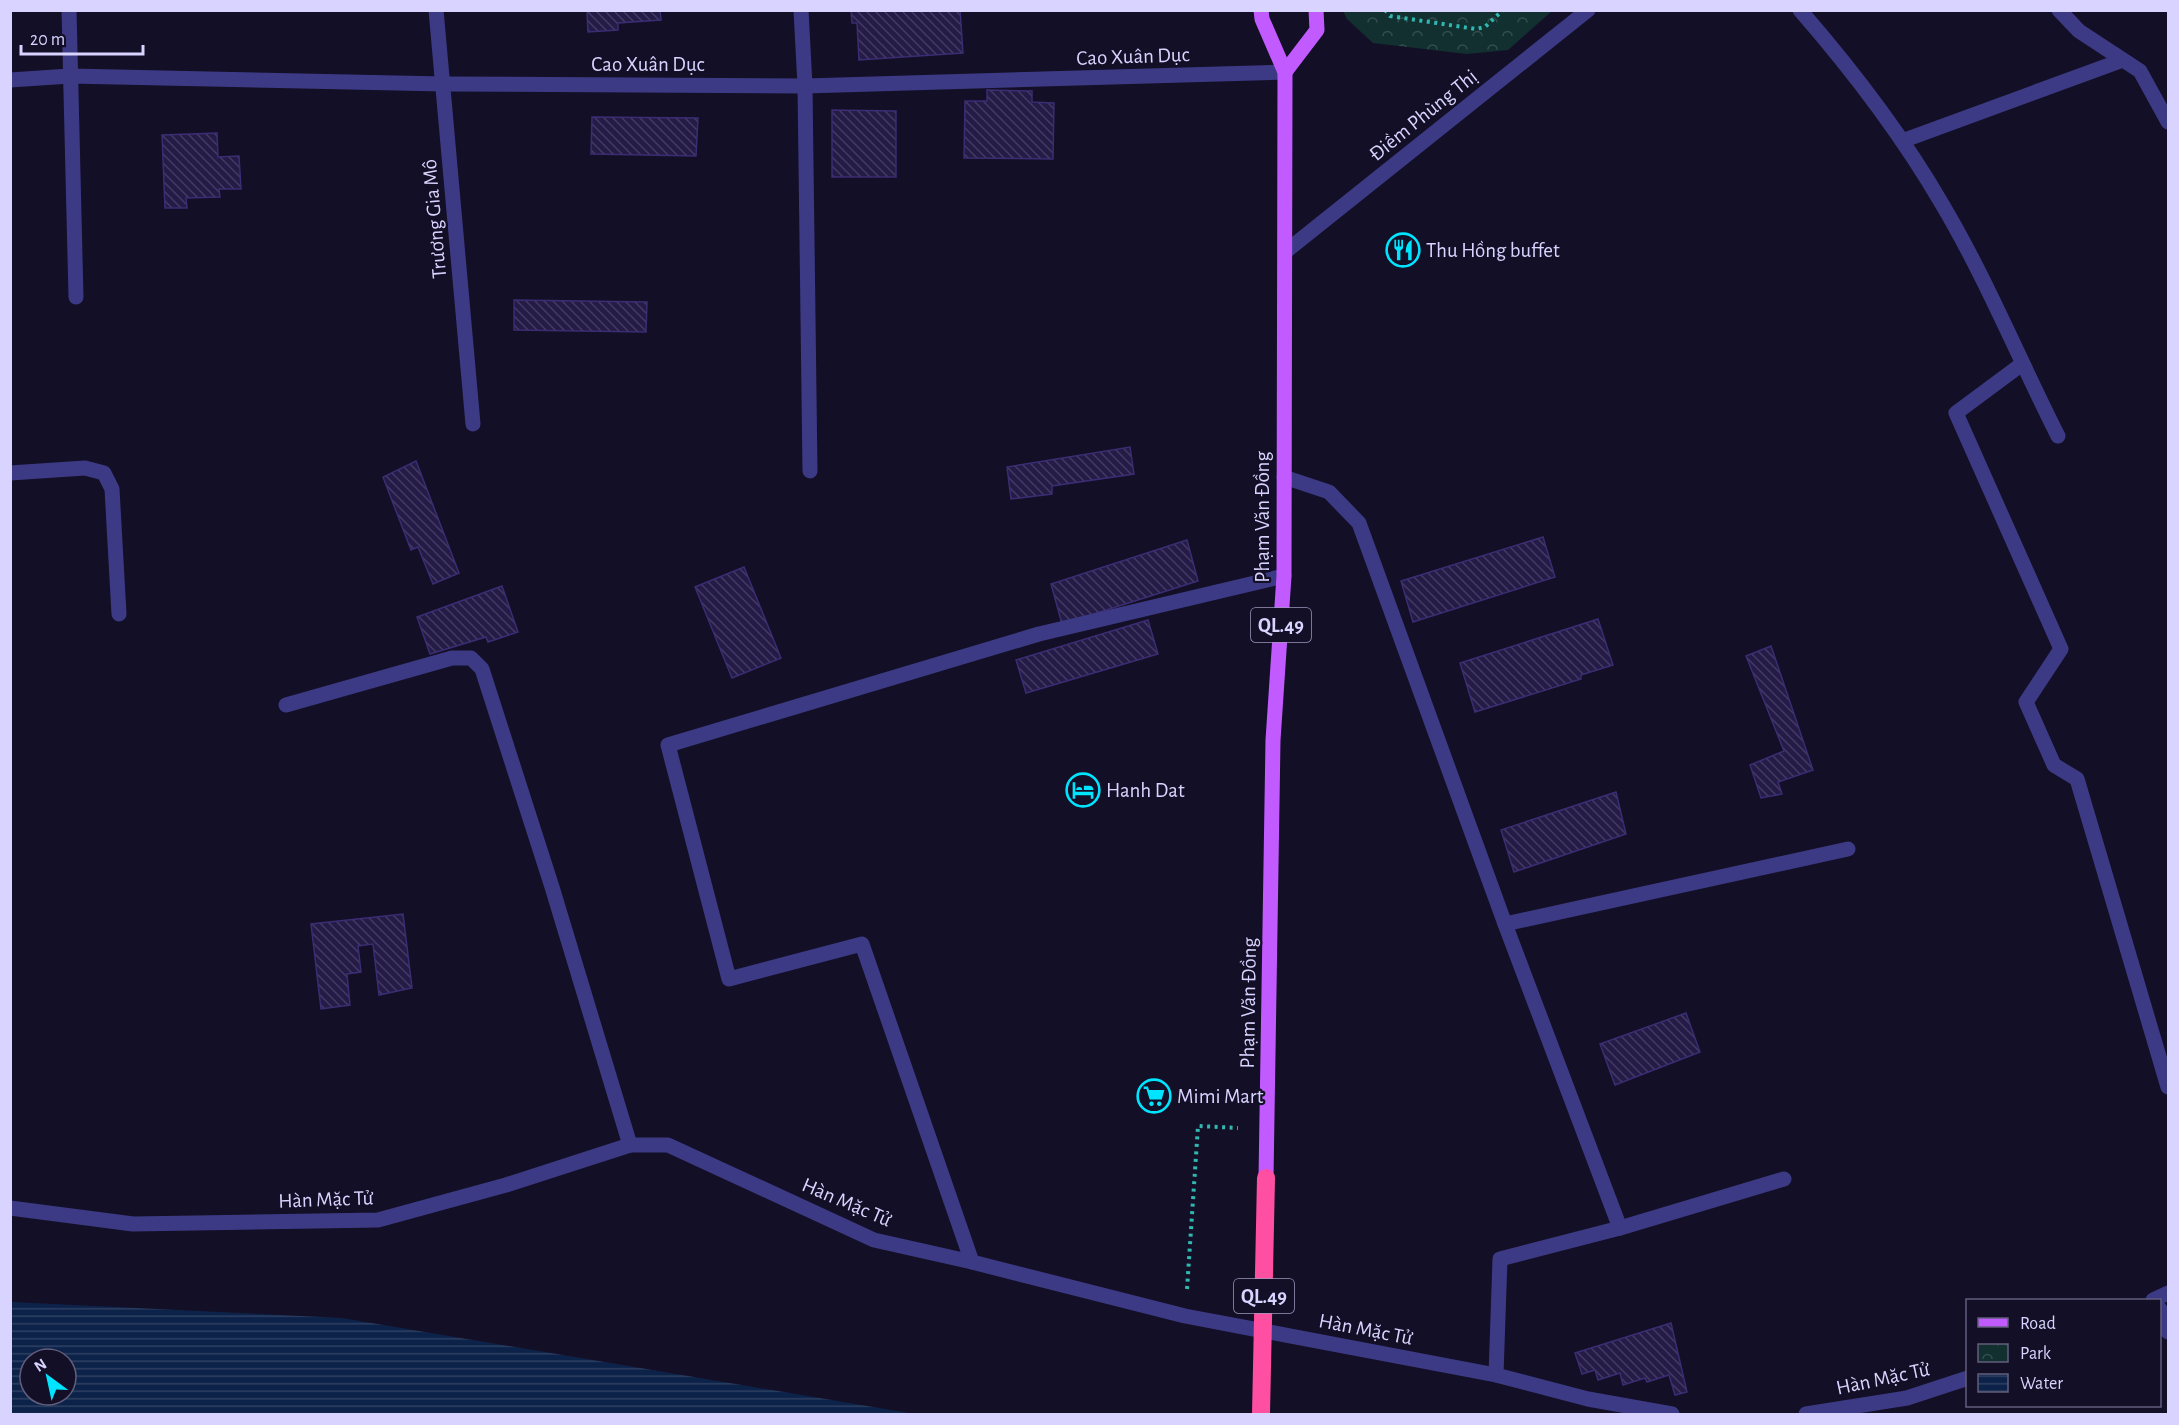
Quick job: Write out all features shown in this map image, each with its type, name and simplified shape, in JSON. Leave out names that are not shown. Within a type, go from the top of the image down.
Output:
[{"type":"highway","name":"QL.49","points":[[1262,1414],[1266,1178]]},
{"type":"main road","name":"Phạm Văn Đồng","points":[[1261,10],[1262,19],[1285,72],[1284,576],[1273,740],[1266,1178]]},
{"type":"main road","points":[[1285,72],[1317,30],[1316,10]]},
{"type":"street","points":[[69,10],[76,297]]},
{"type":"street","name":"Trương Gia Mô","points":[[436,10],[473,423]]},
{"type":"street","points":[[801,10],[806,86],[810,471]]},
{"type":"street","name":"Điềm Phùng Thị","points":[[1285,252],[1588,10]]},
{"type":"street","points":[[1800,10],[1844,61],[1902,141],[1943,205],[1985,285],[2058,436]]},
{"type":"street","points":[[2059,10],[2079,31],[2140,71],[2169,122]]},
{"type":"street","points":[[1902,141],[2123,60]]},
{"type":"street","name":"Cao Xuân Dục","points":[[10,80],[70,76],[444,84],[806,86],[1285,72]]},
{"type":"street","points":[[2022,364],[1956,413],[2061,649],[2026,702],[2054,765],[2077,779],[2169,1087]]},
{"type":"street","points":[[10,473],[85,468],[104,473],[112,489],[120,614]]},
{"type":"street","points":[[1284,477],[1329,492],[1359,523],[1505,924],[1620,1228]]},
{"type":"street","points":[[972,1262],[862,944],[729,979],[669,745],[1040,634],[1284,576]]},
{"type":"street","points":[[286,705],[452,657],[471,658],[482,669],[556,898],[630,1145]]},
{"type":"street","points":[[1505,924],[1848,849]]},
{"type":"street","name":"Hàn Mặc Tử","points":[[10,1208],[133,1224],[378,1220],[506,1185],[630,1145],[668,1145],[874,1240],[972,1262],[1185,1316],[1496,1375],[1588,1399],[1672,1414]]},
{"type":"street","points":[[1496,1375],[1500,1259],[1620,1228],[1784,1179]]},
{"type":"street","points":[[2161,1306],[2169,1332]]},
{"type":"street","name":"Hàn Mặc Tử","points":[[1806,1414],[1907,1398],[1966,1379]]},
{"type":"path","points":[[1385,10],[1389,16],[1476,30],[1485,27],[1503,10]]},
{"type":"path","points":[[1185,1316],[1198,1126],[1267,1129]]},
{"type":"green space","points":[[1343,11],[1552,11],[1508,50],[1467,54],[1373,43],[1347,19]]},
{"type":"water","points":[[11,1302],[342,1318],[915,1414],[11,1414]]},
{"type":"building","points":[[587,10],[660,10],[661,20],[618,23],[618,30],[588,32]]},
{"type":"building","points":[[851,10],[960,10],[963,53],[859,60],[857,23],[852,23]]},
{"type":"building","points":[[987,90],[1032,91],[1032,102],[1054,103],[1053,159],[964,158],[965,101],[987,101]]},
{"type":"building","points":[[832,110],[896,111],[896,177],[832,177]]},
{"type":"building","points":[[592,117],[698,118],[696,156],[591,154]]},
{"type":"building","points":[[217,133],[218,157],[239,156],[241,189],[219,189],[220,197],[186,198],[187,208],[165,208],[162,135]]},
{"type":"building","points":[[514,300],[647,302],[646,332],[514,330]]},
{"type":"building","points":[[1130,447],[1134,474],[1052,486],[1052,494],[1011,499],[1007,467]]},
{"type":"building","points":[[416,461],[459,573],[433,584],[418,547],[411,550],[383,477]]},
{"type":"building","points":[[1543,537],[1555,577],[1413,622],[1401,581]]},
{"type":"building","points":[[1187,540],[1198,581],[1062,624],[1051,584]]},
{"type":"building","points":[[744,567],[781,658],[732,678],[695,587]]},
{"type":"building","points":[[502,586],[518,632],[488,642],[486,637],[430,654],[417,617]]},
{"type":"building","points":[[1598,619],[1613,665],[1581,675],[1581,679],[1475,712],[1460,663]]},
{"type":"building","points":[[1148,620],[1158,654],[1026,693],[1016,660]]},
{"type":"building","points":[[1771,646],[1813,770],[1778,782],[1782,794],[1761,798],[1750,765],[1784,751],[1746,656]]},
{"type":"building","points":[[1616,792],[1626,834],[1514,872],[1501,830]]},
{"type":"building","points":[[403,914],[412,988],[379,995],[373,944],[358,946],[361,972],[347,974],[350,1005],[321,1009],[311,924]]},
{"type":"building","points":[[1686,1013],[1700,1052],[1615,1085],[1600,1044]]},
{"type":"building","points":[[1671,1323],[1687,1392],[1675,1395],[1669,1375],[1647,1382],[1645,1378],[1623,1385],[1620,1373],[1598,1380],[1595,1370],[1582,1374],[1575,1353]]},
{"type":"place","name":"Thu Hồng buffet","points":[[1403,250]]},
{"type":"place","name":"Hanh Dat","points":[[1083,790]]},
{"type":"place","name":"Mimi Mart","points":[[1154,1096]]}]
